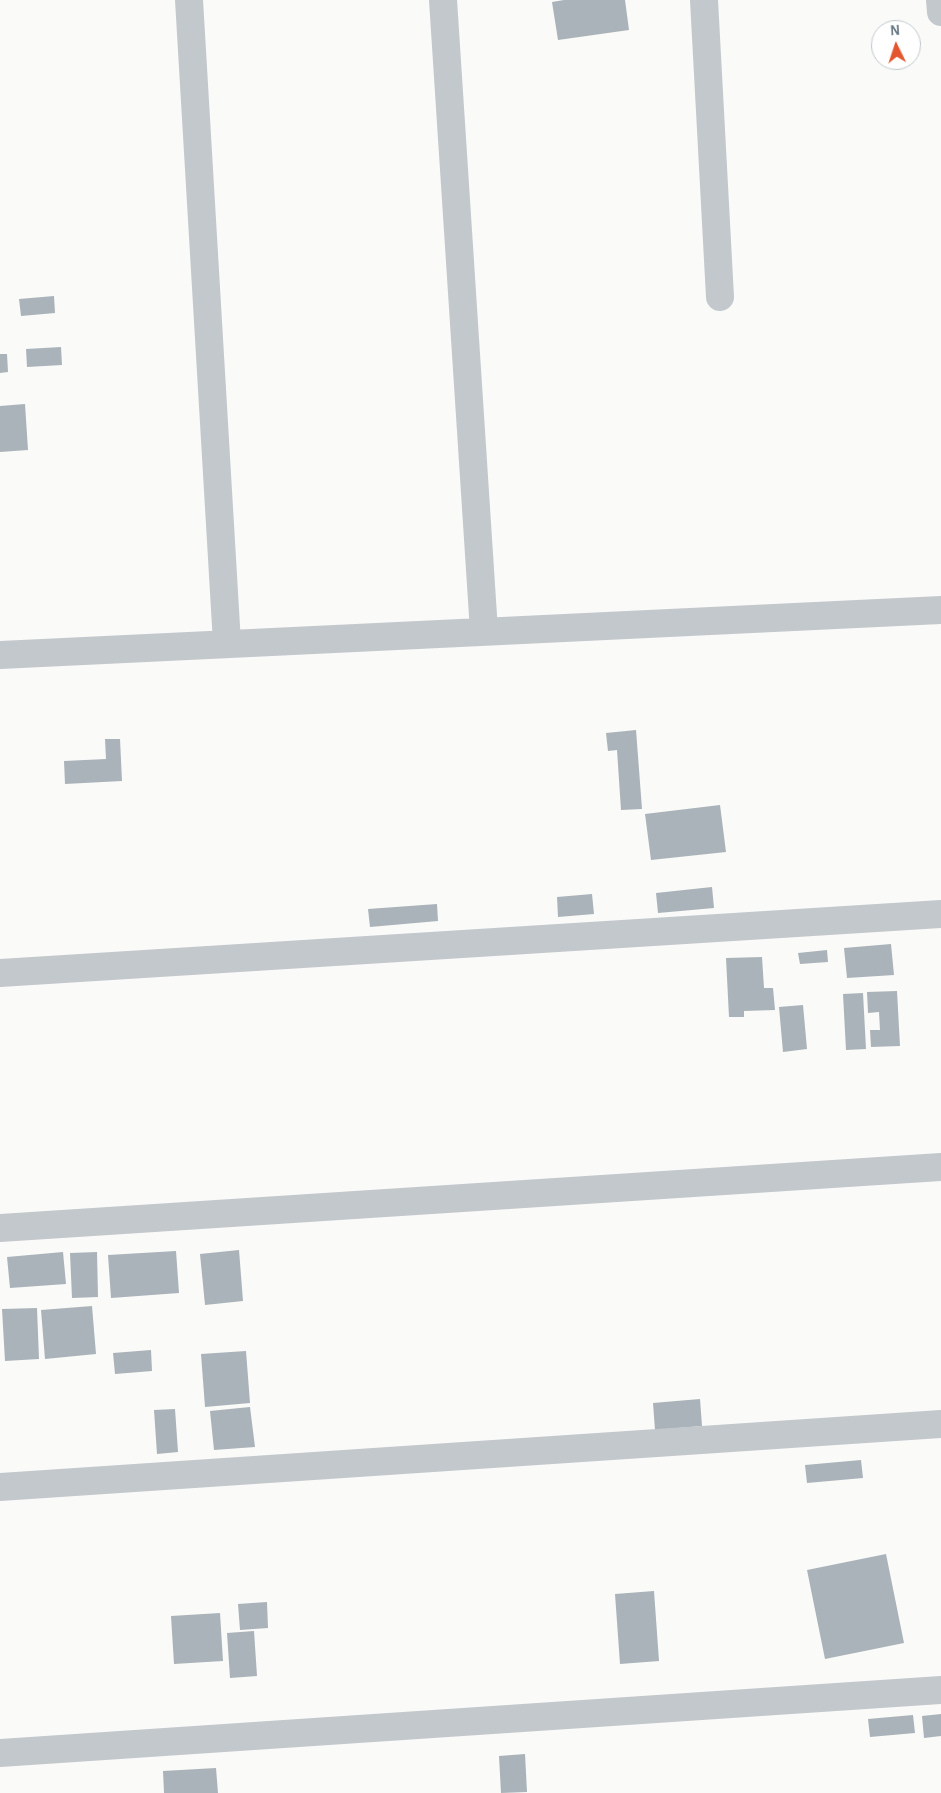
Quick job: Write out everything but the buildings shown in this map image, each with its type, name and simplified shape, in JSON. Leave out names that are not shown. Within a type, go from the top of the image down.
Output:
[{"type":"street","points":[[189,0],[227,643]]},
{"type":"street","points":[[443,0],[484,631]]},
{"type":"street","points":[[704,0],[720,297]]},
{"type":"street","points":[[940,0],[941,12]]},
{"type":"street","points":[[0,654],[941,610]]},
{"type":"street","points":[[0,973],[941,914]]},
{"type":"street","points":[[0,1228],[941,1167]]},
{"type":"street","points":[[0,1487],[941,1424]]},
{"type":"street","points":[[0,1753],[941,1690]]}]
